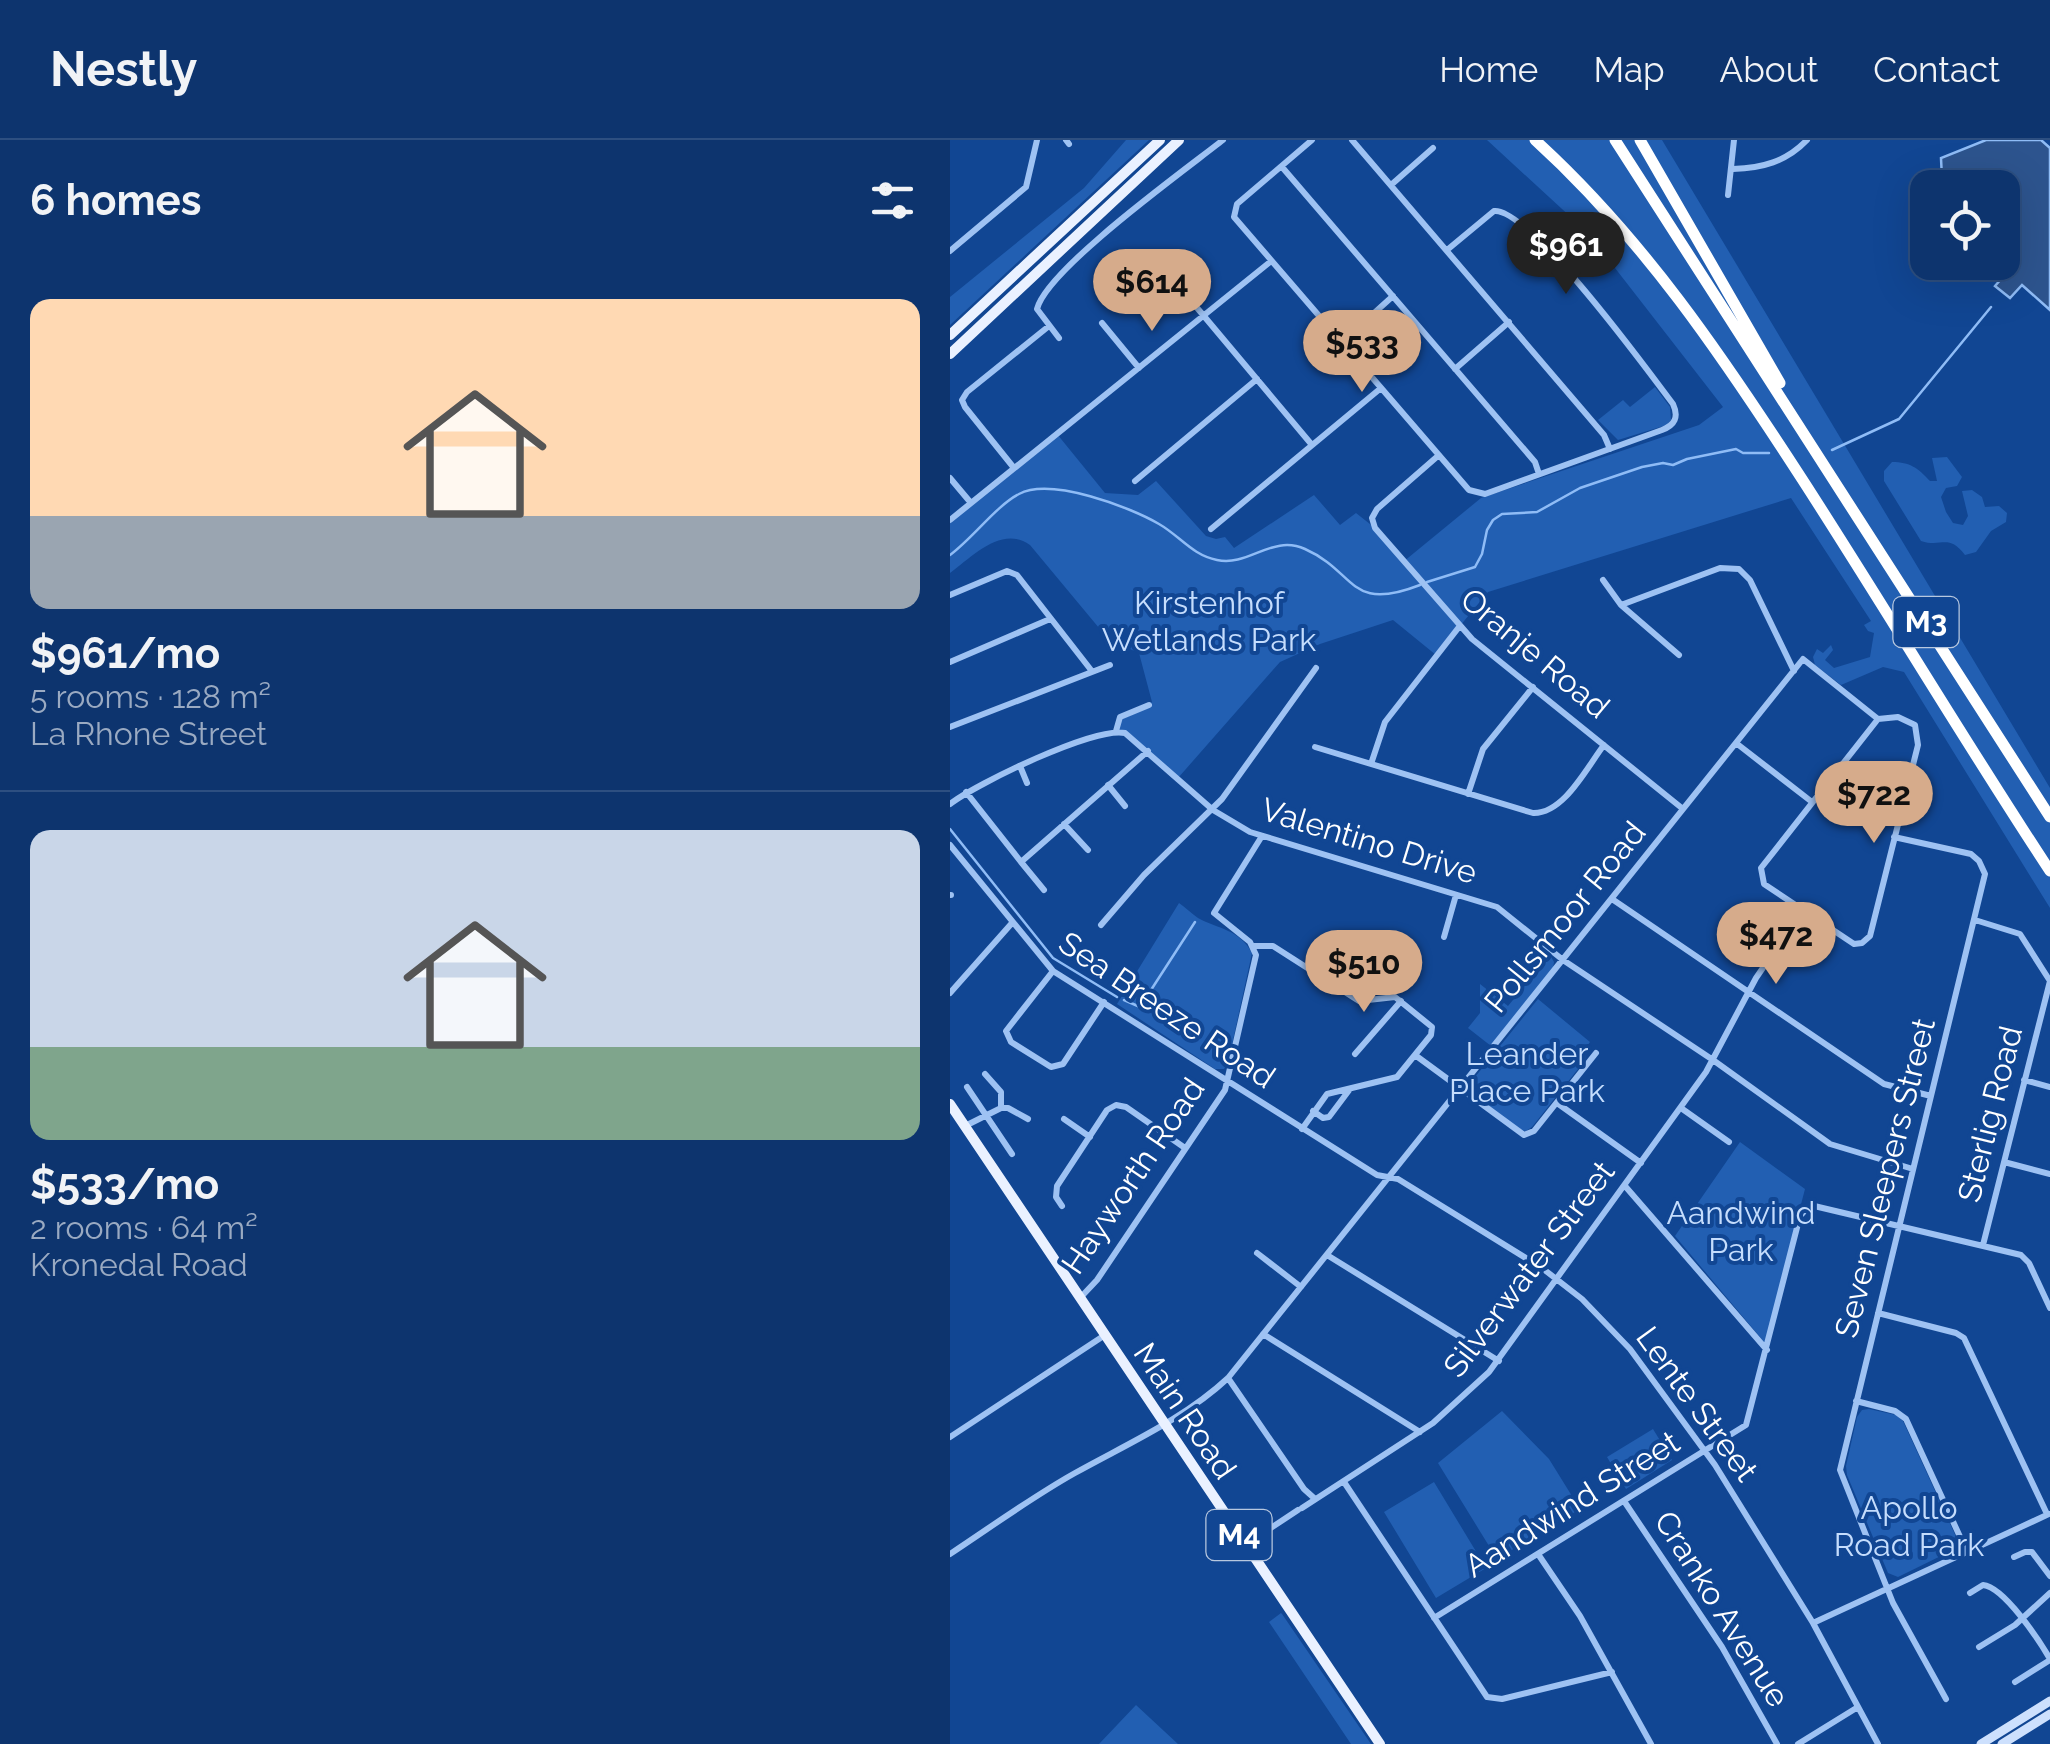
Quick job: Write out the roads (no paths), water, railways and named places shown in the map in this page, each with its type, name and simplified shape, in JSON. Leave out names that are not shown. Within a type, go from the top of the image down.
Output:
[{"type":"highway","name":"M3","points":[[1535,140],[1639,248],[1704,332],[2050,870]]},
{"type":"highway","name":"M3","points":[[1615,140],[2050,817]]},
{"type":"highway","points":[[1640,140],[1790,401],[1801,427]]},
{"type":"main road","points":[[950,335],[1160,140]]},
{"type":"main road","points":[[950,354],[1179,140]]},
{"type":"main road","name":"Main Road","points":[[950,1104],[1380,1744]]},
{"type":"main road","points":[[1981,1744],[2050,1701]]},
{"type":"main road","points":[[2002,1744],[2050,1714]]},
{"type":"street","points":[[950,251],[1026,187],[1036,140]]},
{"type":"street","points":[[1059,338],[1038,309],[1040,298],[1090,248],[1222,140]]},
{"type":"street","points":[[1312,140],[1236,204],[1237,223],[1469,490],[1477,494],[1539,474],[1674,423],[1674,404],[1564,266],[1512,215],[1494,210],[1447,250]]},
{"type":"street","points":[[1352,140],[1604,435],[1610,449]]},
{"type":"street","points":[[1728,195],[1734,140]]},
{"type":"street","points":[[1732,169],[1778,162],[1807,140]]},
{"type":"street","points":[[1391,185],[1434,148]]},
{"type":"street","points":[[1282,166],[1535,462],[1539,474]]},
{"type":"street","points":[[950,520],[1270,262]]},
{"type":"street","points":[[1166,272],[1312,445]]},
{"type":"street","points":[[1342,343],[1393,296]]},
{"type":"street","points":[[1456,369],[1509,322]]},
{"type":"street","points":[[1102,323],[1139,368]]},
{"type":"street","points":[[1014,468],[962,400],[1048,326]]},
{"type":"street","points":[[1135,481],[1257,379]]},
{"type":"street","points":[[1210,529],[1381,388]]},
{"type":"street","name":"Oranje Road","points":[[1438,456],[1377,509],[1372,518],[1375,528],[1460,627],[1684,809]]},
{"type":"street","points":[[950,478],[970,503]]},
{"type":"street","points":[[1621,605],[1720,568],[1739,569],[1750,580],[1794,671]]},
{"type":"street","points":[[950,595],[1012,572],[1091,670]]},
{"type":"street","points":[[1603,580],[1621,605],[1679,655]]},
{"type":"street","points":[[950,662],[1050,619]]},
{"type":"street","points":[[1371,764],[1384,722],[1460,627]]},
{"type":"street","name":"Pollsmoor Road","points":[[950,1554],[1070,1476],[1207,1397],[1228,1378],[1803,659],[1878,720]]},
{"type":"street","points":[[950,727],[1110,665]]},
{"type":"street","points":[[1101,926],[1144,875],[1213,810],[1316,668]]},
{"type":"street","points":[[1468,794],[1484,748],[1533,687]]},
{"type":"street","points":[[950,804],[1020,766],[1116,731],[1120,716],[1149,705]]},
{"type":"street","points":[[1878,720],[1909,720],[1919,736],[1867,940],[1858,944],[1849,943],[1764,884],[1760,874],[1763,864],[1878,720]]},
{"type":"street","name":"Valentino Drive","points":[[1116,731],[1132,737],[1213,810],[1262,836],[1497,907],[1563,960],[1837,1148],[1914,1169]]},
{"type":"street","points":[[1736,743],[1812,802]]},
{"type":"street","points":[[1315,748],[1532,813],[1548,812],[1558,804],[1604,745]]},
{"type":"street","points":[[1022,862],[1148,751]]},
{"type":"street","points":[[1020,766],[1028,783]]},
{"type":"street","points":[[1108,785],[1125,806]]},
{"type":"street","points":[[966,792],[1044,890]]},
{"type":"street","points":[[1064,824],[1088,850]]},
{"type":"street","points":[[1262,836],[1214,913],[1253,946],[1272,946],[1359,1000],[1392,996],[1432,1027],[1431,1035],[1398,1077],[1327,1094],[1302,1129]]},
{"type":"street","name":"Seven Sleepers Street","points":[[1894,837],[1975,856],[1985,874],[1840,1470],[1887,1589],[1946,1700]]},
{"type":"street","name":"Sea Breeze Road","points":[[950,845],[1053,971],[1378,1176],[1390,1177]]},
{"type":"street","points":[[1444,937],[1456,895]]},
{"type":"street","points":[[1612,898],[1884,1084],[1932,1096]]},
{"type":"street","name":"Silverwater Street","points":[[1245,1545],[1420,1432],[1463,1398],[1498,1360],[1713,1060],[1749,991],[1802,910]]},
{"type":"street","name":"Sterlig Road","points":[[1975,920],[2020,934],[2050,977],[1983,1244]]},
{"type":"street","points":[[950,993],[1012,923]]},
{"type":"street","name":"Hayworth Road","points":[[1081,1297],[1097,1280],[1227,1082],[1255,961],[1253,946]]},
{"type":"street","points":[[1053,971],[1006,1031],[1012,1042],[1051,1067],[1063,1064],[1104,1002]]},
{"type":"street","points":[[1354,1054],[1401,1001]]},
{"type":"street","points":[[1416,1055],[1524,1135],[1534,1131],[1596,1053]]},
{"type":"street","points":[[985,1074],[1000,1092],[1001,1108]]},
{"type":"street","points":[[2024,1080],[2050,1087]]},
{"type":"street","points":[[967,1087],[1012,1154]]},
{"type":"street","points":[[1314,1112],[1324,1118],[1330,1116],[1351,1088]]},
{"type":"street","points":[[1557,1103],[1641,1163]]},
{"type":"street","points":[[1062,1206],[1056,1197],[1057,1186],[1109,1109],[1121,1105],[1185,1148]]},
{"type":"street","points":[[1681,1107],[1729,1142]]},
{"type":"street","points":[[968,1129],[981,1116],[1001,1108],[1028,1119]]},
{"type":"street","points":[[1064,1119],[1090,1136]]},
{"type":"street","points":[[2004,1162],[2050,1174]]},
{"type":"street","name":"Lente Street","points":[[1390,1177],[1558,1280],[1630,1349],[1706,1451],[1813,1623],[1878,1744]]},
{"type":"street","points":[[1625,1186],[1767,1350]]},
{"type":"street","name":"Aandwind Street","points":[[1434,1618],[1742,1429],[1750,1419],[1805,1207],[1816,1204],[1899,1225]]},
{"type":"street","points":[[1899,1225],[2025,1258],[2050,1308]]},
{"type":"street","points":[[1258,1253],[1301,1287]]},
{"type":"street","points":[[1326,1255],[1498,1360]]},
{"type":"street","points":[[1813,1623],[2049,1514],[1964,1338],[1878,1313]]},
{"type":"street","points":[[1264,1334],[1420,1432]]},
{"type":"street","points":[[950,1437],[1105,1335]]},
{"type":"street","points":[[1228,1378],[1304,1489],[1315,1499]]},
{"type":"street","points":[[1856,1402],[1896,1412],[1906,1419],[1967,1552]]},
{"type":"street","points":[[1344,1482],[1483,1692],[1494,1700],[1612,1672]]},
{"type":"street","name":"Cranko Avenue","points":[[1624,1501],[1722,1647],[1776,1744]]},
{"type":"street","points":[[2014,1558],[2029,1550],[2050,1576]]},
{"type":"street","points":[[1538,1554],[1580,1616],[1651,1744]]},
{"type":"street","points":[[1970,1593],[1982,1585],[1990,1586],[2021,1618],[2050,1660],[2015,1682]]},
{"type":"street","points":[[1979,1647],[2050,1593]]},
{"type":"street","points":[[1798,1744],[1858,1708]]},
{"type":"waterway","points":[[1832,450],[1899,419],[1991,307]]},
{"type":"waterway","points":[[1427,582],[1475,567],[1487,530],[1502,514],[1537,512],[1580,488],[1642,467],[1673,465],[1736,449],[1743,453],[1769,453]]},
{"type":"waterway","points":[[950,555],[1010,499],[1033,490],[1050,489],[1090,496],[1129,510],[1159,524],[1200,554],[1217,560],[1240,559],[1293,545],[1322,558],[1366,592],[1397,592],[1420,585]]},
{"type":"waterway","points":[[950,829],[1053,958],[1117,997]]},
{"type":"waterway","points":[[1124,1000],[1140,1007],[1195,922]]},
{"type":"park label","name":"Kirstenhof Wetlands Park","points":[[1209,622]]},
{"type":"park label","name":"Leander Place Park","points":[[1527,1072]]},
{"type":"park label","name":"Aandwind Park","points":[[1741,1232]]},
{"type":"park label","name":"Apollo Road Park","points":[[1909,1526]]}]
